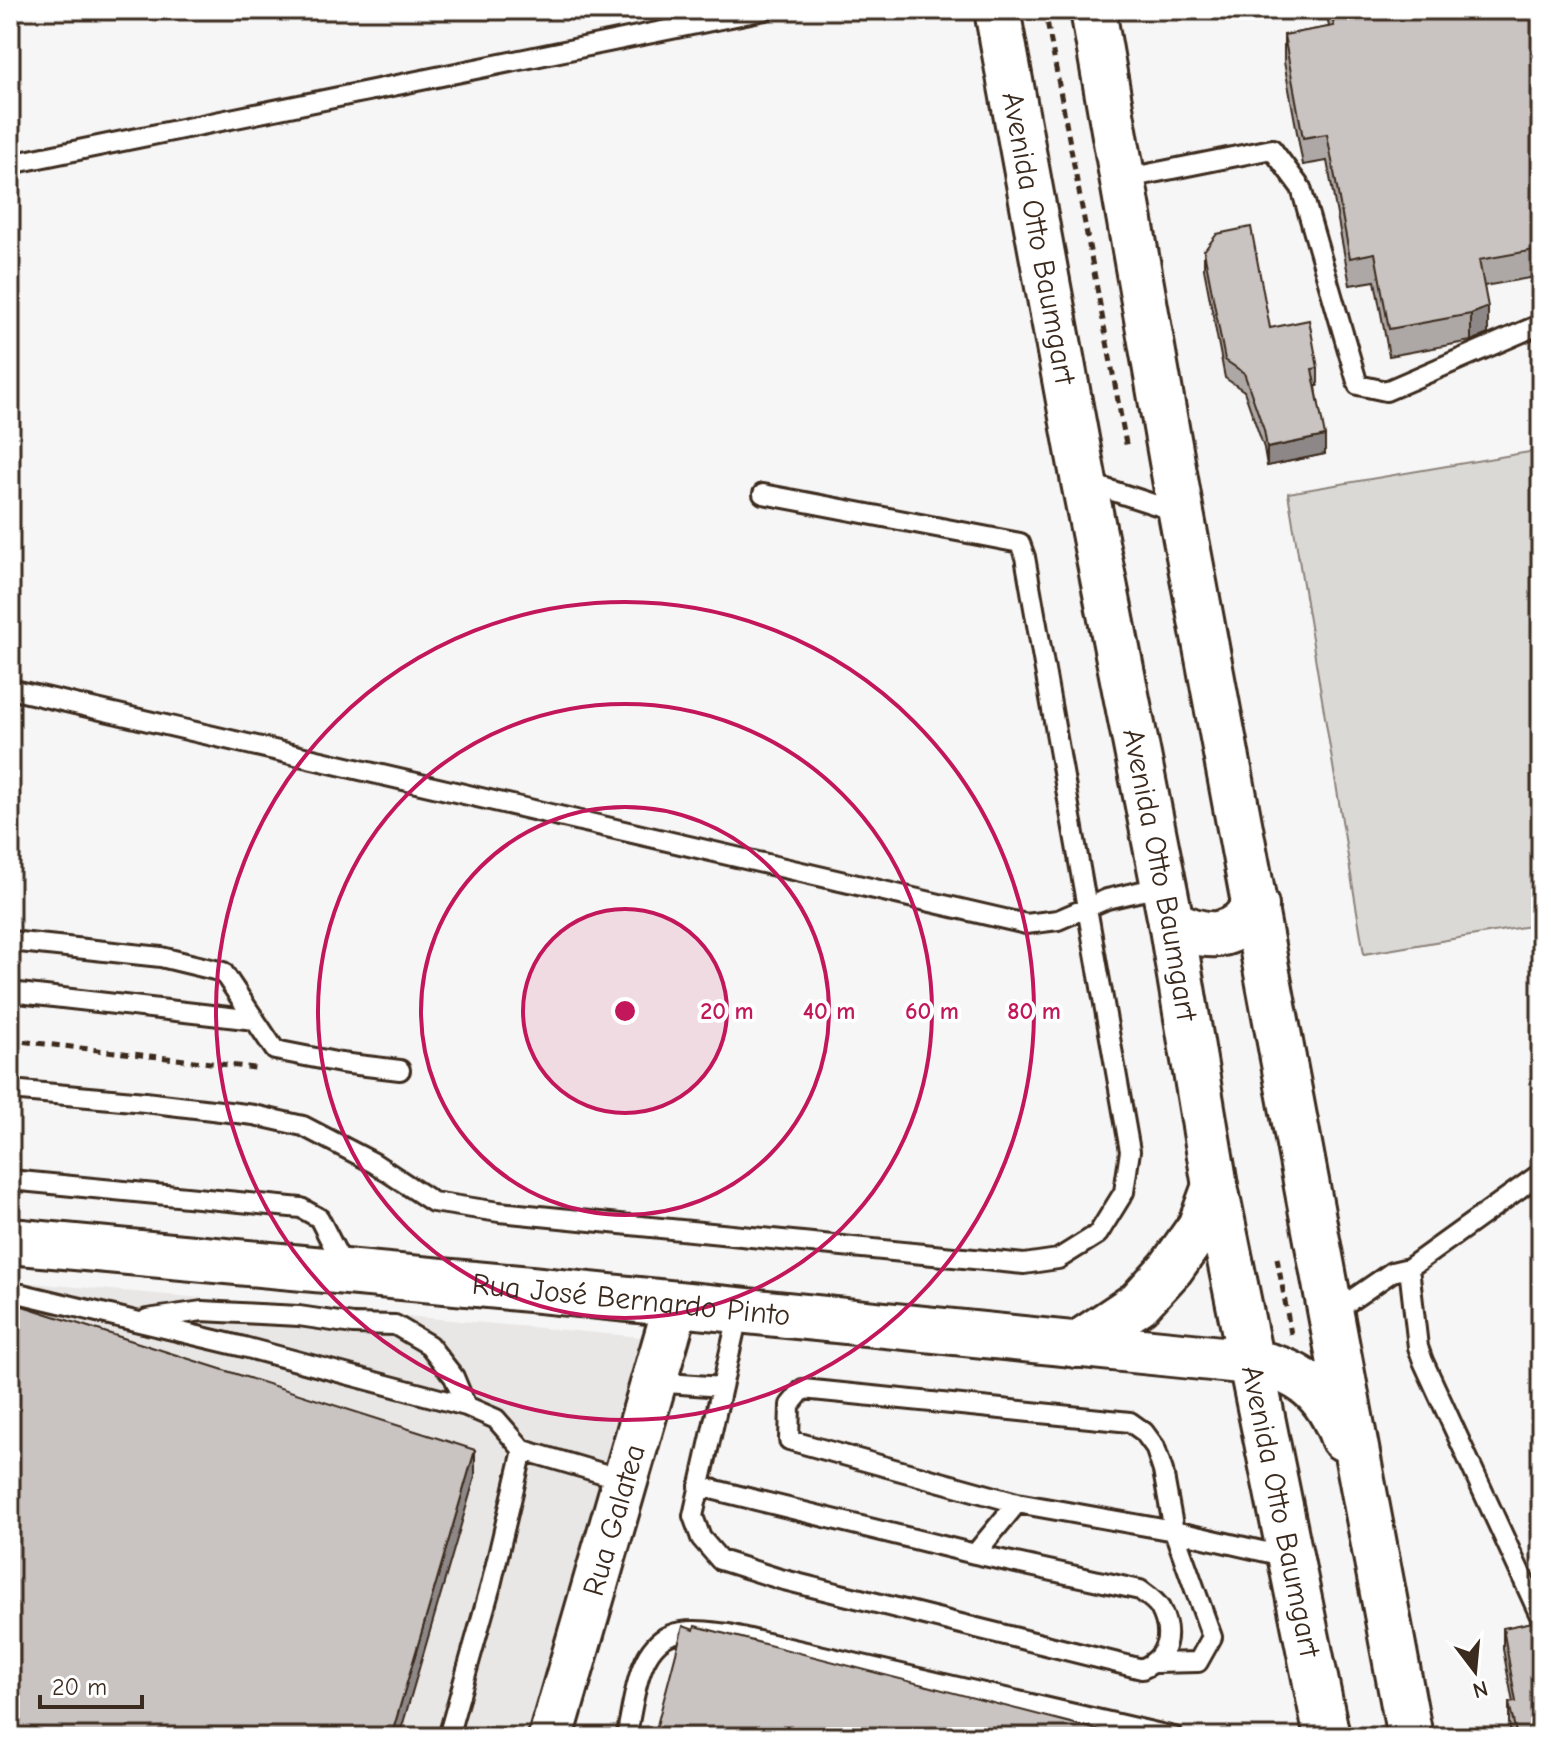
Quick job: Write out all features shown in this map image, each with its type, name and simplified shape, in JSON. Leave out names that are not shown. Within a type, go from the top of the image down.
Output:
[{"type":"main road","name":"Avenida Otto Baumgart","points":[[997,10],[1084,482],[1167,904],[1215,1186],[1327,1737]]},
{"type":"main road","points":[[1093,10],[1181,513],[1410,1737]]},
{"type":"main road","points":[[1167,904],[1194,934],[1222,934],[1244,923],[1256,906]]},
{"type":"main road","points":[[1076,1345],[1139,1303],[1171,1268],[1200,1227],[1215,1186]]},
{"type":"main road","name":"Rua José Bernardo Pinto","points":[[10,1241],[346,1271],[1275,1366],[1319,1392],[1335,1415],[1354,1471],[1362,1480]]},
{"type":"main road","name":"Rua Galatea","points":[[551,1737],[676,1305]]},
{"type":"lane","points":[[10,164],[765,10]]},
{"type":"lane","points":[[1123,179],[1272,149],[1301,188],[1358,385],[1386,391],[1541,324]]},
{"type":"lane","points":[[1084,482],[1181,513]]},
{"type":"lane","points":[[10,1090],[254,1115],[303,1126],[374,1163],[433,1202],[499,1212],[1024,1264],[1058,1259],[1098,1234],[1124,1192],[1130,1151],[1025,557],[1020,543],[763,494]]},
{"type":"lane","points":[[10,689],[1026,924],[1058,920],[1107,899],[1167,904]]},
{"type":"lane","points":[[10,941],[161,957],[223,972],[275,1050],[341,1063],[400,1070]]},
{"type":"lane","points":[[10,992],[255,1020]]},
{"type":"lane","points":[[1331,1314],[1392,1272],[1409,1268],[1541,1173]]},
{"type":"lane","points":[[10,1180],[301,1208],[319,1218],[346,1271]]},
{"type":"lane","points":[[1409,1268],[1418,1347],[1423,1361],[1541,1618]]},
{"type":"lane","points":[[10,1293],[136,1321],[466,1406],[496,1419],[523,1450],[625,1480]]},
{"type":"lane","points":[[136,1321],[202,1311],[395,1325],[429,1345],[454,1377],[466,1406]]},
{"type":"lane","points":[[739,1311],[693,1516],[701,1538],[720,1560],[780,1579],[1142,1669],[1155,1663],[1198,1662],[1212,1637],[1174,1531],[1163,1471],[1155,1447],[1144,1432],[1130,1422],[803,1389],[790,1405],[789,1440],[1017,1503],[1174,1531],[1290,1557]]},
{"type":"lane","points":[[654,1382],[722,1387]]},
{"type":"lane","points":[[448,1737],[491,1585],[523,1450]]},
{"type":"lane","points":[[699,1486],[975,1554],[1140,1590],[1159,1605],[1167,1632],[1165,1650],[1155,1663]]},
{"type":"lane","points":[[975,1554],[1017,1503]]},
{"type":"lane","points":[[626,1737],[644,1665],[654,1645],[672,1634],[695,1631],[728,1634],[1174,1737]]},
{"type":"path","points":[[10,1040],[257,1068]]},
{"type":"shaded area","points":[[1541,450],[1541,924],[1364,954],[1288,493]]},
{"type":"shaded area","points":[[10,1281],[687,1341],[567,1737],[10,1737]]},
{"type":"building","points":[[1331,10],[1538,10],[1541,26],[1541,249],[1479,260],[1488,307],[1471,314],[1389,329],[1375,253],[1350,258],[1327,134],[1303,138],[1284,35],[1334,26]]},
{"type":"building","points":[[1251,227],[1270,328],[1309,320],[1318,368],[1312,369],[1325,436],[1267,448],[1264,430],[1244,373],[1225,360],[1204,251],[1217,234]]},
{"type":"building","points":[[10,1302],[475,1450],[391,1737],[10,1737]]},
{"type":"building","points":[[1533,1622],[1541,1663],[1541,1737],[1517,1737],[1509,1703],[1516,1702],[1503,1628]]},
{"type":"building","points":[[683,1626],[694,1630],[695,1626],[1125,1737],[654,1737]]}]
